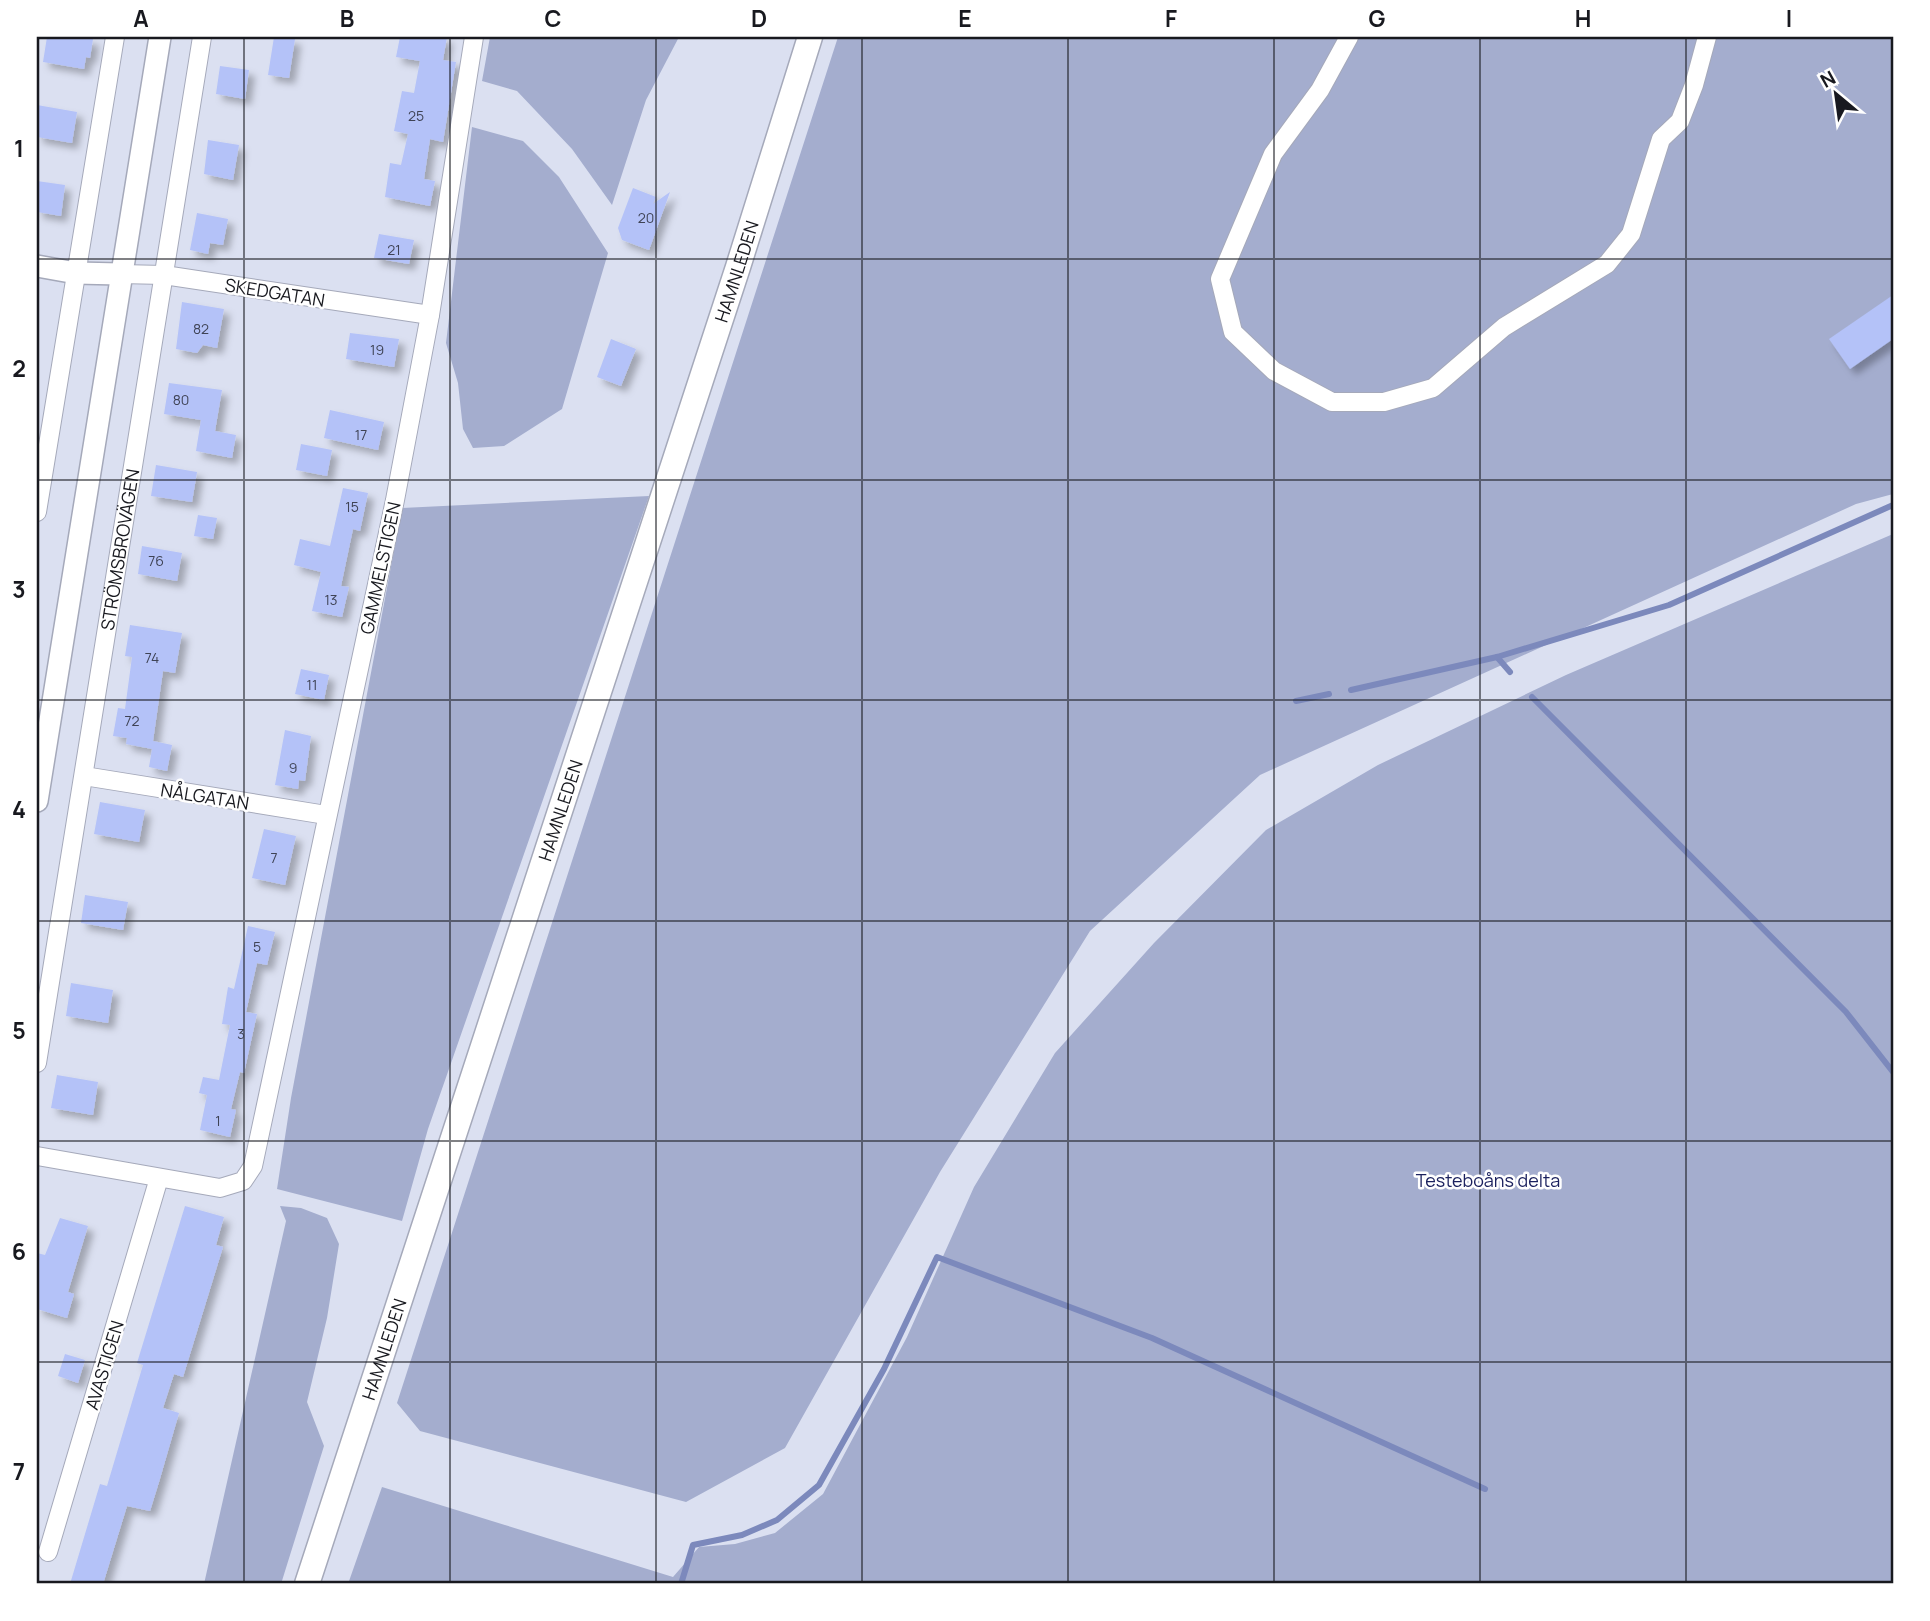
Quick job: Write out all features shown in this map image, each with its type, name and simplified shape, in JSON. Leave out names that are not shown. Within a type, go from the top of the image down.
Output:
[{"type":"main road","name":"HAMNLEDEN","points":[[307,1584],[766,183],[810,37]]},
{"type":"street","points":[[37,512],[115,37]]},
{"type":"street","points":[[37,801],[160,37]]},
{"type":"street","name":"STRÖMSBROVÄGEN","points":[[37,1063],[202,37]]},
{"type":"street","name":"GAMMELSTIGEN","points":[[159,1178],[220,1188],[243,1181],[258,1150],[326,816],[395,500],[430,315],[474,37]]},
{"type":"street","points":[[1349,37],[1320,90],[1273,154],[1220,279],[1233,332],[1274,371],[1332,402],[1384,402],[1433,388],[1504,327],[1607,264],[1631,234],[1661,139],[1679,121],[1707,37]]},
{"type":"street","points":[[37,266],[76,273],[120,274]]},
{"type":"street","name":"SKEDGATAN","points":[[120,274],[164,275],[430,315]]},
{"type":"street","name":"NÅLGATAN","points":[[84,776],[326,816]]},
{"type":"street","points":[[37,1156],[159,1178]]},
{"type":"street","name":"AVASTIGEN","points":[[48,1552],[159,1178]]},
{"type":"green space","points":[[490,37],[679,37],[646,100],[612,205],[572,149],[517,91],[482,81]]},
{"type":"green space","points":[[838,37],[1893,37],[1893,494],[1856,504],[1260,775],[1090,931],[940,1172],[785,1448],[686,1502],[420,1431],[397,1403]]},
{"type":"green space","points":[[472,127],[523,141],[559,177],[608,253],[562,409],[504,446],[473,448],[463,429],[458,383],[446,343]]},
{"type":"green space","points":[[649,496],[428,1129],[402,1221],[277,1189],[291,1098],[402,508]]},
{"type":"green space","name":"Testeboåns delta","points":[[1893,534],[1893,1584],[348,1584],[382,1487],[673,1577],[699,1547],[735,1544],[775,1533],[823,1494],[907,1337],[974,1187],[1055,1053],[1154,943],[1266,830],[1378,765],[1566,675]]},
{"type":"green space","points":[[280,1206],[301,1208],[327,1218],[339,1244],[327,1318],[307,1402],[324,1446],[281,1584],[204,1584],[286,1221]]},
{"type":"building","points":[[47,37],[93,39],[90,58],[86,57],[84,69],[43,62]]},
{"type":"building","points":[[274,37],[295,39],[289,78],[268,75]]},
{"type":"building","points":[[400,37],[447,37],[443,60],[456,62],[443,142],[430,139],[424,179],[435,181],[430,206],[385,197],[390,163],[401,165],[408,134],[394,131],[402,91],[414,93],[420,61],[396,57]]},
{"type":"building","points":[[220,66],[249,70],[245,99],[216,94]]},
{"type":"building","points":[[37,105],[77,112],[72,143],[37,137]]},
{"type":"building","points":[[208,140],[239,145],[233,180],[204,174]]},
{"type":"building","points":[[37,181],[65,185],[61,216],[37,212]]},
{"type":"building","points":[[633,188],[656,197],[653,204],[670,192],[649,250],[622,240],[618,228]]},
{"type":"building","points":[[197,213],[228,219],[223,245],[210,243],[208,254],[190,250]]},
{"type":"building","points":[[379,234],[414,240],[409,264],[374,258]]},
{"type":"building","points":[[1893,295],[1893,339],[1850,369],[1829,339]]},
{"type":"building","points":[[182,302],[224,309],[217,348],[203,345],[197,353],[176,349]]},
{"type":"building","points":[[350,333],[399,339],[394,367],[346,359]]},
{"type":"building","points":[[611,339],[636,349],[621,386],[597,377]]},
{"type":"building","points":[[169,383],[222,390],[215,431],[236,435],[232,458],[196,451],[201,420],[164,414]]},
{"type":"building","points":[[330,410],[384,422],[378,450],[324,438]]},
{"type":"building","points":[[301,444],[332,450],[327,476],[296,470]]},
{"type":"building","points":[[156,465],[197,472],[192,502],[151,496]]},
{"type":"building","points":[[343,488],[368,493],[360,531],[353,529],[341,586],[349,587],[342,617],[312,611],[321,572],[294,565],[300,539],[330,546]]},
{"type":"building","points":[[198,515],[217,518],[213,539],[194,536]]},
{"type":"building","points":[[142,546],[182,553],[177,581],[138,574]]},
{"type":"building","points":[[130,625],[182,633],[175,673],[163,671],[153,741],[172,745],[167,771],[149,767],[152,749],[126,744],[127,738],[113,736],[118,708],[125,709],[132,657],[125,656]]},
{"type":"building","points":[[301,669],[329,675],[324,700],[295,694]]},
{"type":"building","points":[[285,730],[311,736],[305,781],[299,780],[298,789],[275,785]]},
{"type":"building","points":[[100,802],[145,810],[139,842],[94,834]]},
{"type":"building","points":[[264,829],[296,836],[285,885],[252,878]]},
{"type":"building","points":[[85,895],[128,902],[123,930],[81,923]]},
{"type":"building","points":[[248,926],[275,932],[267,965],[257,963],[246,1012],[257,1014],[244,1073],[240,1072],[231,1109],[236,1110],[230,1137],[200,1130],[207,1095],[199,1093],[203,1077],[219,1080],[230,1025],[222,1024],[228,987],[234,989]]},
{"type":"building","points":[[71,983],[113,990],[108,1023],[66,1016]]},
{"type":"building","points":[[57,1075],[98,1082],[93,1115],[51,1108]]},
{"type":"building","points":[[185,1206],[224,1217],[216,1245],[223,1247],[183,1377],[174,1374],[163,1408],[179,1413],[159,1482],[150,1511],[127,1506],[103,1584],[70,1584],[100,1484],[107,1486],[143,1365],[137,1363]]},
{"type":"building","points":[[60,1218],[88,1226],[68,1292],[74,1294],[67,1318],[37,1309],[37,1253],[45,1255]]},
{"type":"building","points":[[65,1354],[85,1360],[78,1383],[58,1376]]},
{"type":"waterway","points":[[1351,690],[1497,657],[1669,605],[1893,505]]},
{"type":"waterway","points":[[1497,657],[1510,672]]},
{"type":"waterway","points":[[1296,701],[1329,694]]},
{"type":"waterway","points":[[1532,697],[1846,1012],[1893,1072]]},
{"type":"waterway","points":[[681,1584],[693,1545],[742,1535],[777,1520],[819,1485],[884,1369],[937,1257],[1152,1338],[1485,1489]]}]
